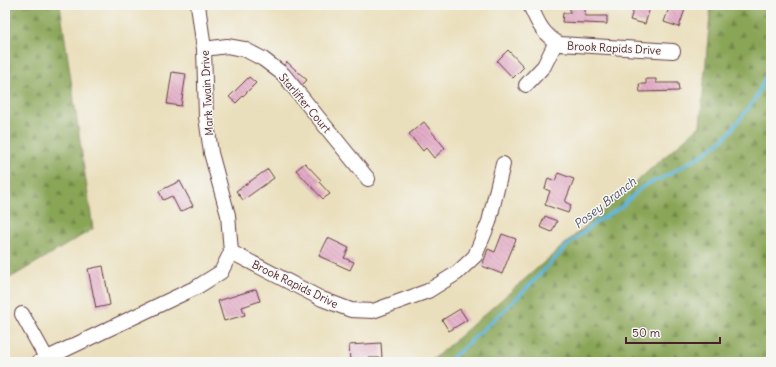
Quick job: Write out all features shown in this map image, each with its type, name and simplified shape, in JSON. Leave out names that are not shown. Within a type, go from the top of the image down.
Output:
[{"type":"street","name":"Mark Twain Drive","points":[[198,5],[204,49],[206,117],[211,153],[228,215],[231,252]]},
{"type":"street","name":"Brook Rapids Drive","points":[[530,5],[536,21],[546,35],[556,42],[569,46],[673,51]]},
{"type":"street","name":"Brook Rapids Drive","points":[[526,85],[544,66],[556,42]]},
{"type":"street","name":"Starlifter Court","points":[[204,49],[227,46],[244,49],[263,59],[283,74],[368,179]]},
{"type":"street","name":"Brook Rapids Drive","points":[[231,252],[322,299],[351,310],[373,311],[428,291],[457,274],[475,256],[489,222],[503,164]]},
{"type":"street","points":[[22,314],[43,360],[197,287],[221,272],[231,252]]},
{"type":"green space","points":[[5,5],[60,5],[93,229],[5,281]]},
{"type":"green space","points":[[711,5],[771,5],[771,356],[764,362],[430,362],[700,126]]},
{"type":"building","points":[[635,5],[651,5],[645,24],[630,20]]},
{"type":"building","points":[[670,5],[686,6],[679,27],[664,22]]},
{"type":"building","points":[[570,7],[585,7],[585,16],[607,16],[607,24],[562,22],[563,13],[570,13]]},
{"type":"building","points":[[508,50],[524,67],[513,78],[497,61]]},
{"type":"building","points":[[287,62],[307,80],[301,86],[281,69]]},
{"type":"building","points":[[172,72],[186,74],[181,106],[167,104]]},
{"type":"building","points":[[249,77],[256,83],[236,103],[229,97]]},
{"type":"building","points":[[646,79],[656,79],[656,83],[678,83],[679,91],[640,92],[639,84],[646,84]]},
{"type":"building","points":[[424,122],[445,148],[434,158],[426,148],[423,151],[409,134]]},
{"type":"building","points":[[305,163],[321,180],[319,182],[330,194],[323,199],[296,170]]},
{"type":"building","points":[[268,169],[274,178],[243,200],[236,191]]},
{"type":"building","points":[[558,173],[574,179],[565,202],[571,205],[568,213],[545,205],[550,191],[545,189],[548,178],[555,181]]},
{"type":"building","points":[[180,181],[193,206],[180,212],[172,196],[163,200],[159,191]]},
{"type":"building","points":[[545,216],[557,221],[552,232],[540,227]]},
{"type":"building","points":[[502,234],[516,239],[502,274],[482,266],[488,249],[495,252]]},
{"type":"building","points":[[328,238],[349,248],[344,258],[354,262],[350,270],[319,256]]},
{"type":"building","points":[[103,266],[110,305],[96,308],[88,269]]},
{"type":"building","points":[[256,289],[260,301],[242,307],[245,315],[224,321],[218,301]]},
{"type":"building","points":[[460,309],[467,320],[449,331],[442,320]]},
{"type":"building","points":[[381,343],[382,358],[367,358],[367,362],[350,362],[349,345]]},
{"type":"waterway","name":"Posey Branch","points":[[448,362],[521,294],[569,244],[595,223],[621,207],[643,186],[664,177],[705,153],[727,136],[754,101],[771,65]]}]
